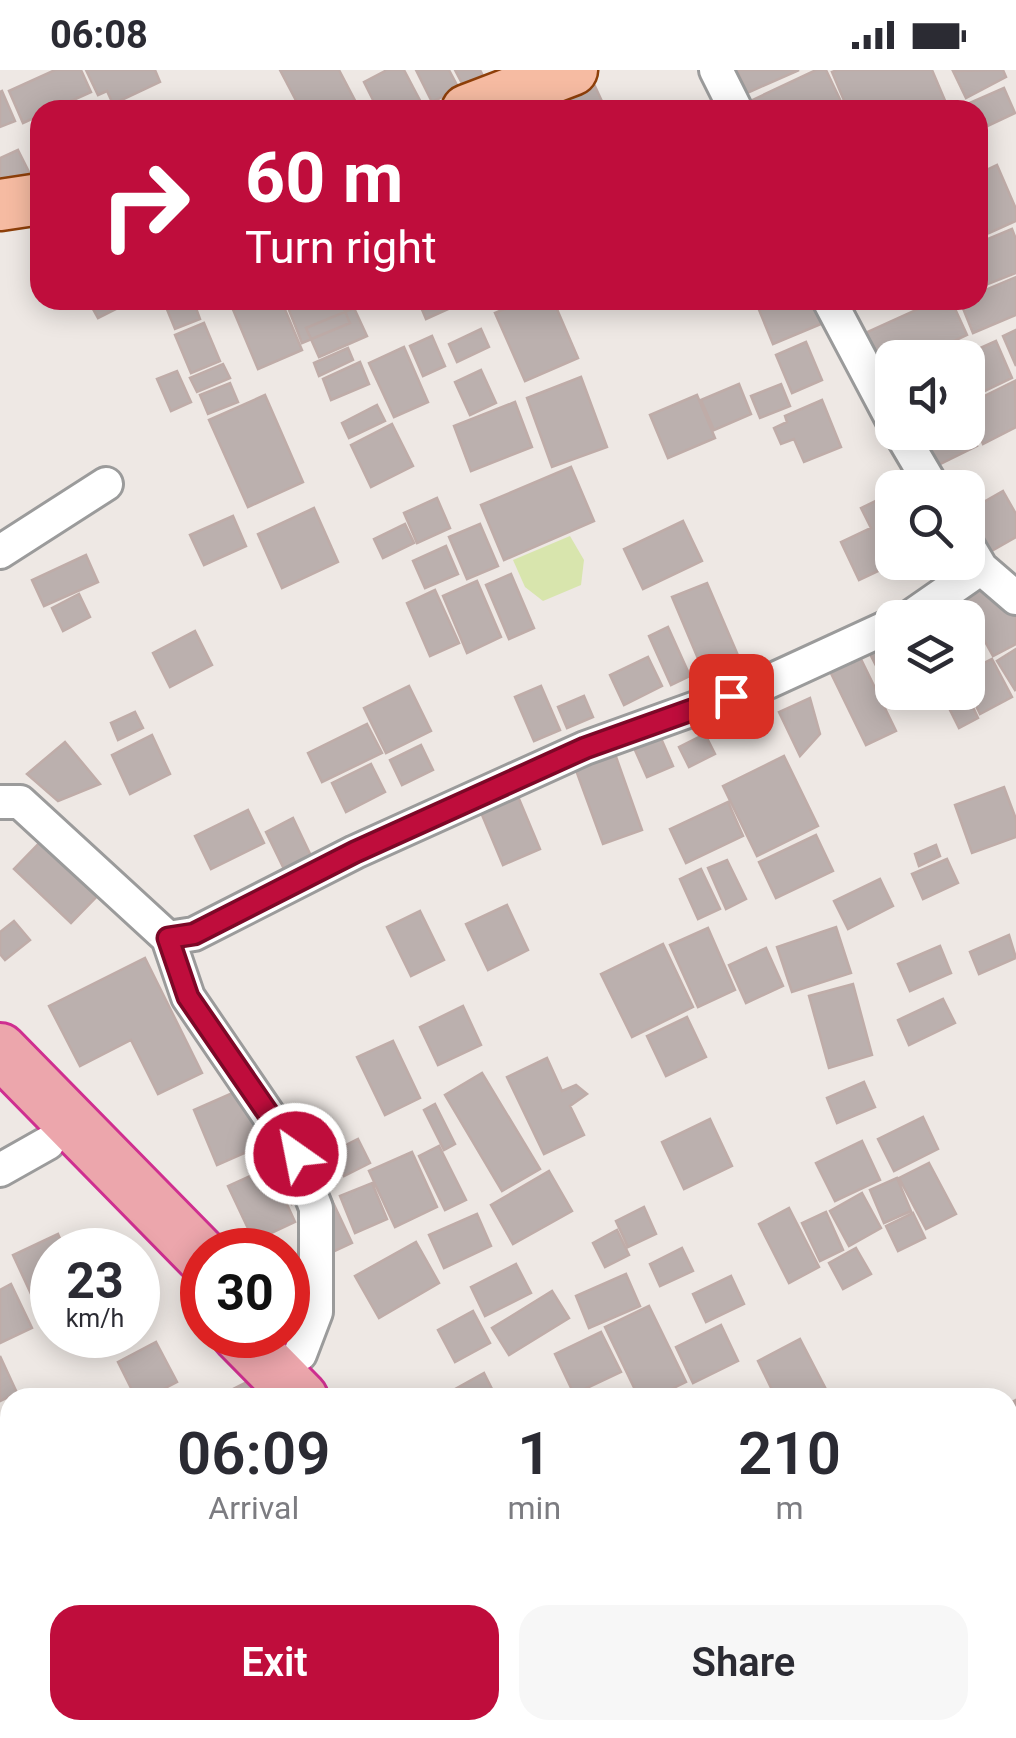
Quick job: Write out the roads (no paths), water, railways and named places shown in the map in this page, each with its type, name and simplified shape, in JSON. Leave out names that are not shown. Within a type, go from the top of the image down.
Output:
[{"type":"highway","points":[[0,1050],[180,1234]]},
{"type":"highway","points":[[0,1095],[180,1276]]},
{"type":"highway","points":[[294,1362],[329,1388]]},
{"type":"main road","points":[[493,100],[572,70]]},
{"type":"main road","points":[[0,204],[30,200]]},
{"type":"street","points":[[716,70],[731,100]]},
{"type":"street","points":[[834,310],[875,387]]},
{"type":"street","points":[[0,552],[106,484]]},
{"type":"street","points":[[985,568],[1016,598]]},
{"type":"street","points":[[928,600],[949,580]]},
{"type":"street","points":[[168,938],[194,934],[355,852],[585,748],[768,682],[875,633]]},
{"type":"street","points":[[0,802],[20,802],[36,814],[168,938],[188,997],[296,1154],[316,1208],[316,1312],[294,1362]]},
{"type":"street","points":[[0,1170],[48,1143]]}]
